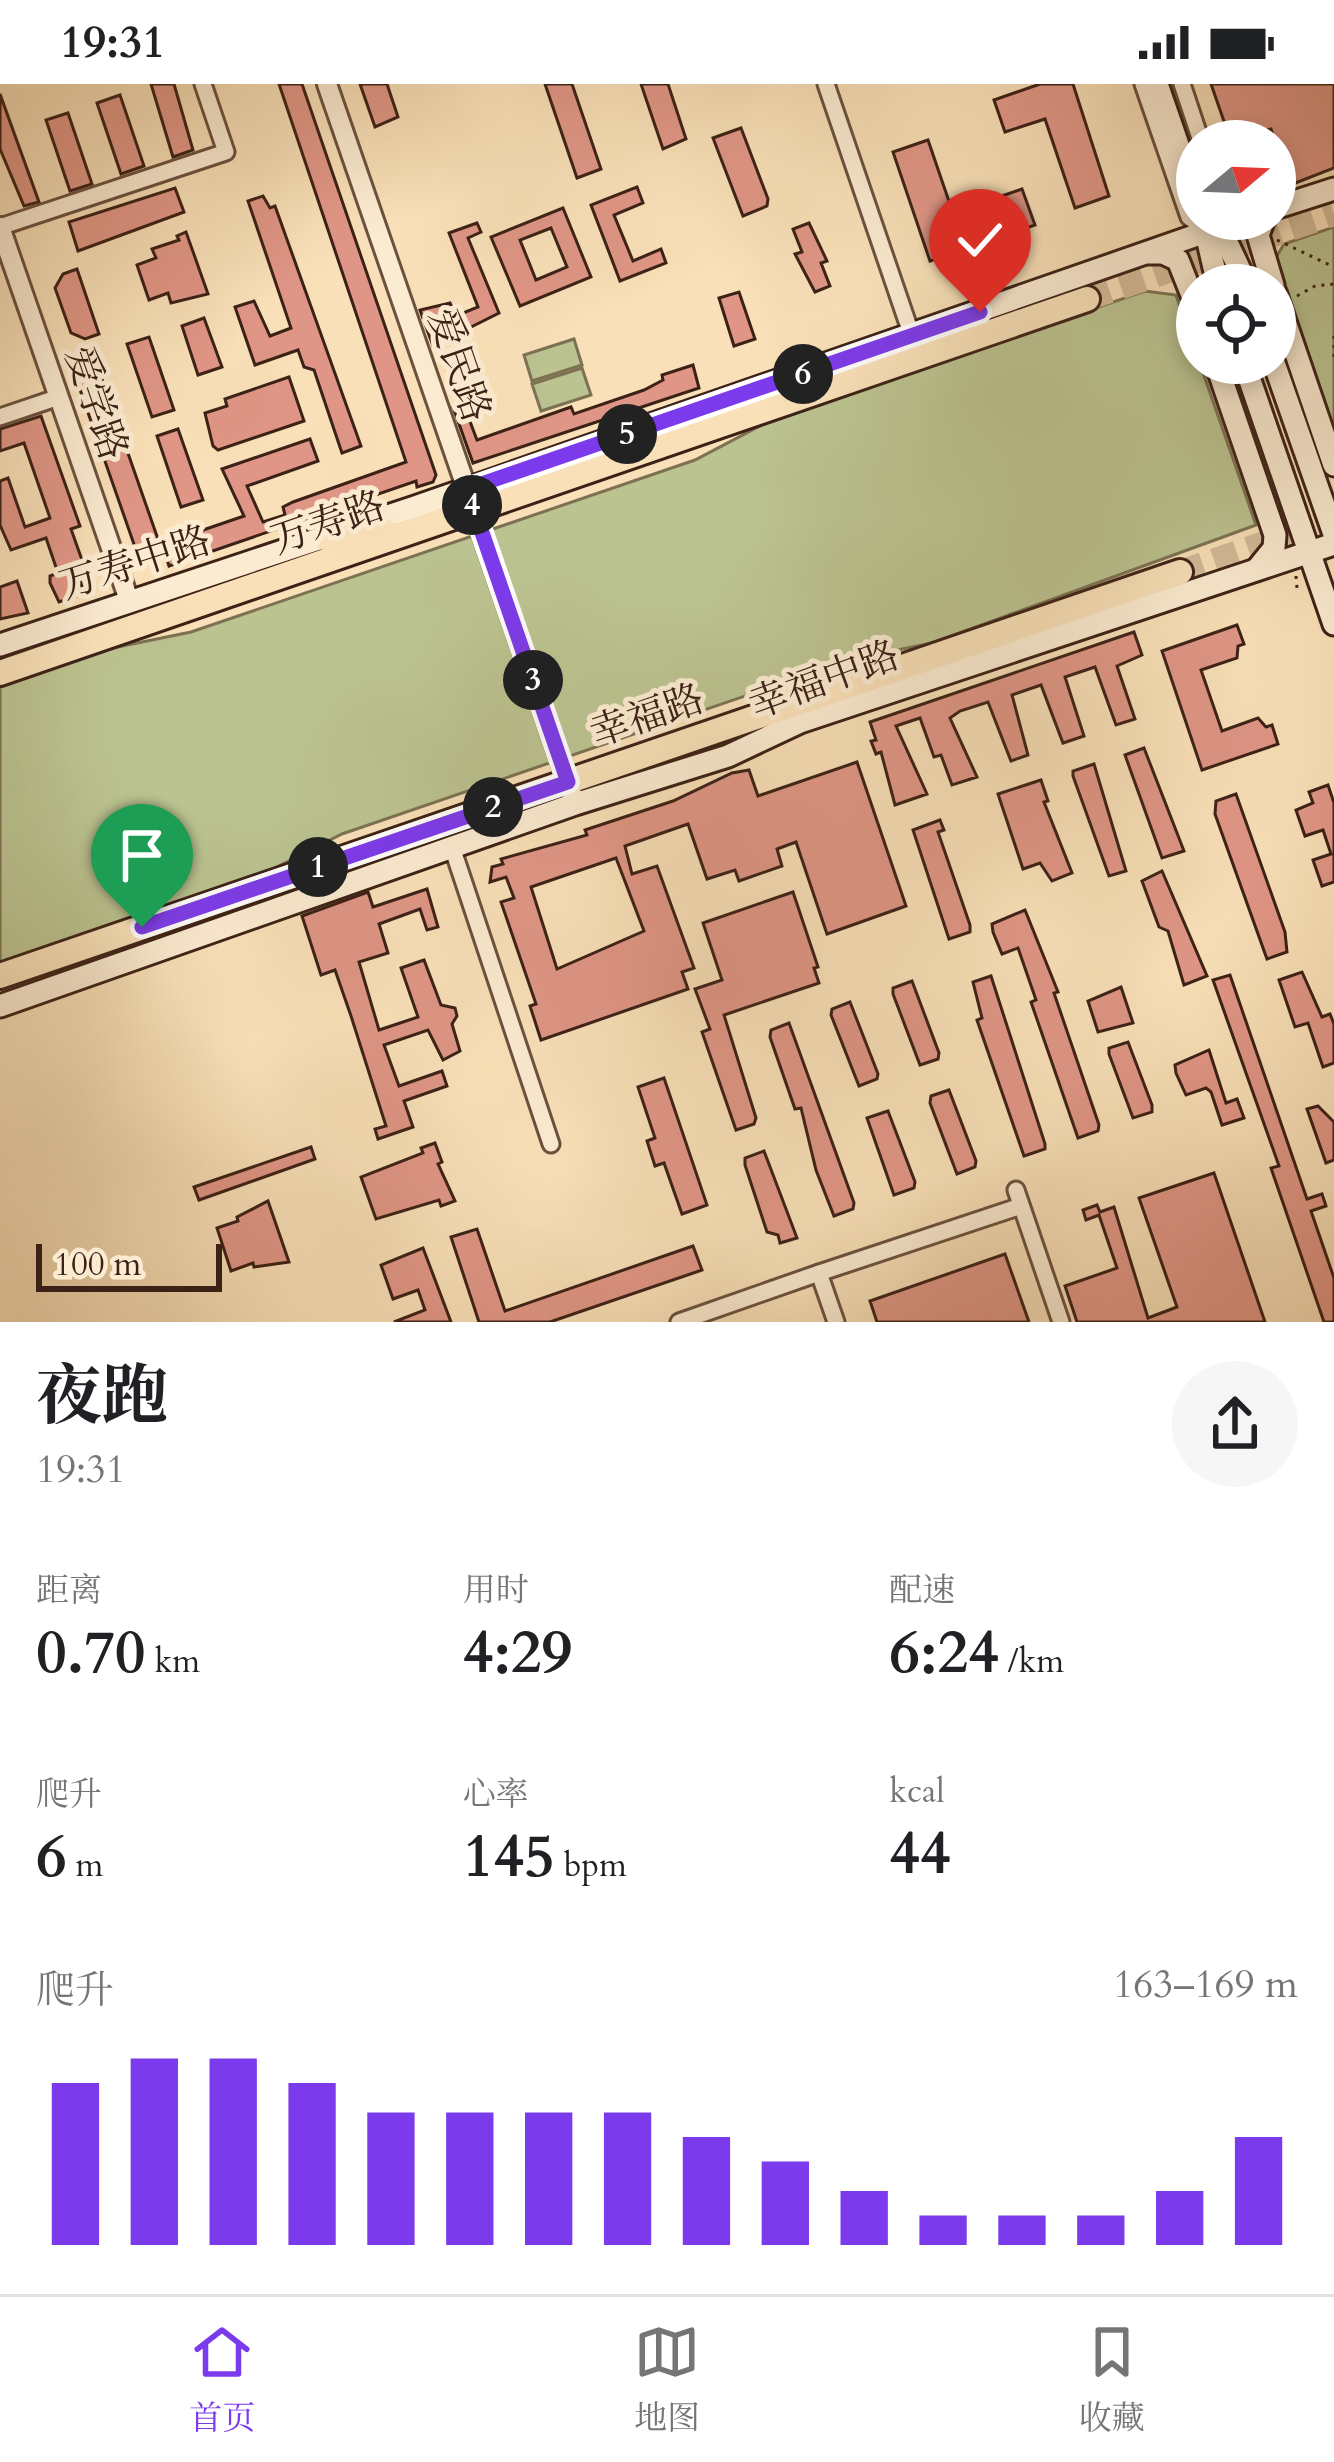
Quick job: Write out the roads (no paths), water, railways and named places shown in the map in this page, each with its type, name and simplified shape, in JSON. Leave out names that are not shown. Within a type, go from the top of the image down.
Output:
[{"type":"main road","points":[[1157,84],[1176,139]]},
{"type":"main road","points":[[1170,84],[1182,120]]},
{"type":"main road","points":[[1296,207],[1334,189]]},
{"type":"main road","name":"万寿中路","points":[[0,645],[325,538],[471,500],[1176,240]]},
{"type":"main road","points":[[1147,253],[1163,253],[1180,264]]},
{"type":"main road","name":"万寿路","points":[[0,673],[435,524],[471,500],[1087,299]]},
{"type":"main road","points":[[1296,344],[1334,465]]},
{"type":"main road","points":[[1223,384],[1275,536],[1268,557],[1252,573]]},
{"type":"main road","points":[[1251,384],[1334,624]]},
{"type":"main road","points":[[1281,384],[1334,534]]},
{"type":"main road","points":[[325,538],[435,524]]},
{"type":"main road","name":"幸福中路","points":[[0,1006],[452,847],[572,793],[728,756],[800,722],[1334,544]]},
{"type":"main road","name":"幸福路","points":[[0,976],[572,793],[1180,572]]},
{"type":"street","points":[[0,227],[226,152],[203,84]]},
{"type":"street","name":"爱民路","points":[[327,84],[572,793]]},
{"type":"street","points":[[826,84],[912,336]]},
{"type":"street","points":[[1143,84],[1176,179]]},
{"type":"street","points":[[1182,84],[1194,120]]},
{"type":"street","name":"爱学路","points":[[0,227],[4,253],[129,600]]},
{"type":"street","points":[[0,417],[59,397]]},
{"type":"street","points":[[452,847],[551,1144]]},
{"type":"street","points":[[679,1322],[1019,1198],[1061,1322]]},
{"type":"street","points":[[819,1273],[836,1322]]},
{"type":"tunnel","points":[[1087,299],[1334,214]]},
{"type":"tunnel","points":[[1180,572],[1334,519]]}]
